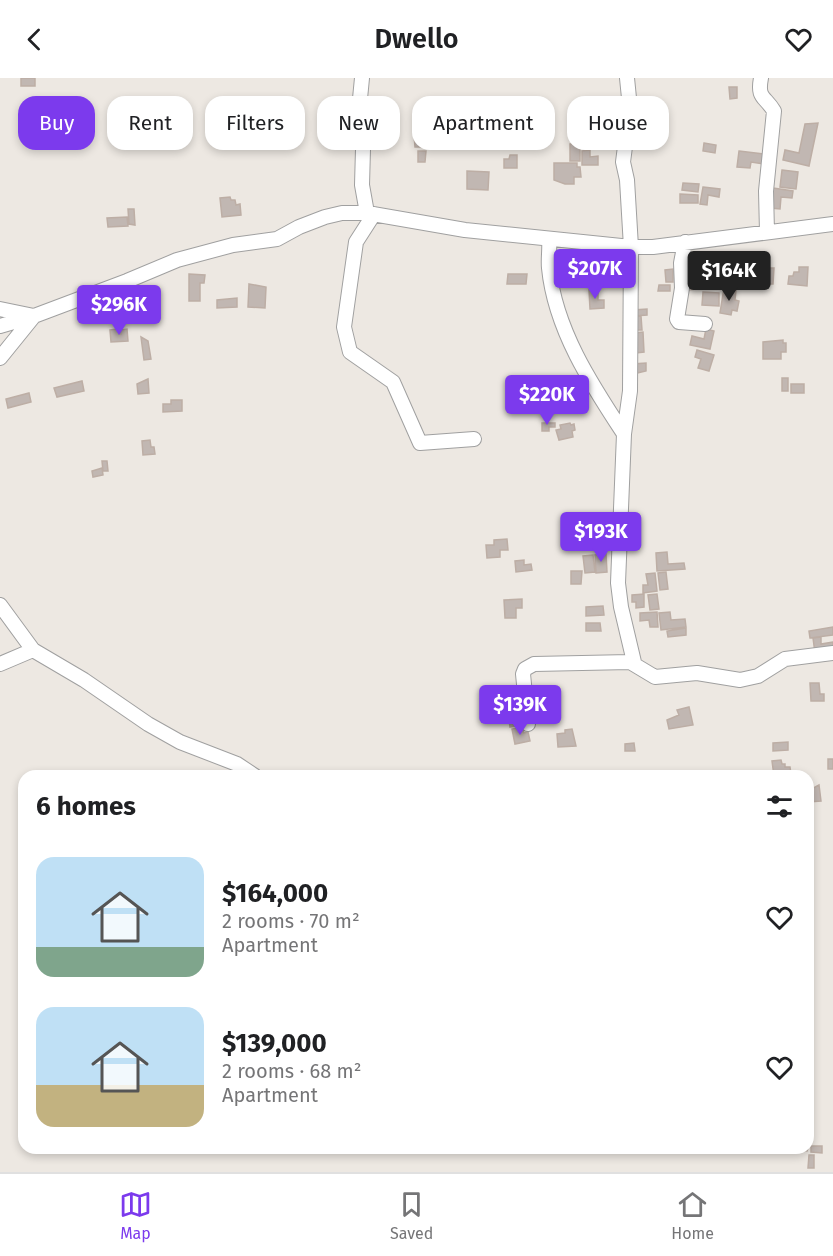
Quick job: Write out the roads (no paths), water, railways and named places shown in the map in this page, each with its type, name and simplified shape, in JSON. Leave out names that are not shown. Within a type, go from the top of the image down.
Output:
[{"type":"street","points":[[362,78],[359,108],[363,149],[362,185],[370,214],[356,243],[344,327],[350,352],[393,382],[420,443],[474,439]]},
{"type":"street","points":[[627,78],[630,108],[623,162],[627,180],[631,247],[630,391],[624,434],[618,583],[621,608],[634,663],[646,674],[655,677],[697,673],[740,680],[758,676],[785,659],[833,653]]},
{"type":"street","points":[[761,78],[761,97],[774,111],[766,191],[766,232]]},
{"type":"street","points":[[0,326],[34,316],[177,260],[232,245],[277,239],[299,227],[334,214],[370,214],[465,230],[631,247],[833,224]]},
{"type":"street","points":[[549,240],[550,273],[567,336],[590,380],[624,434]]},
{"type":"street","points":[[685,242],[681,263],[682,288],[677,319],[679,322],[705,324]]},
{"type":"street","points":[[0,309],[34,316]]},
{"type":"street","points":[[0,358],[34,316]]},
{"type":"street","points":[[0,605],[33,650],[84,680],[148,724],[187,745],[237,764],[246,770]]},
{"type":"street","points":[[0,664],[33,650]]},
{"type":"street","points":[[528,724],[523,674],[528,666],[547,662],[634,663]]}]
